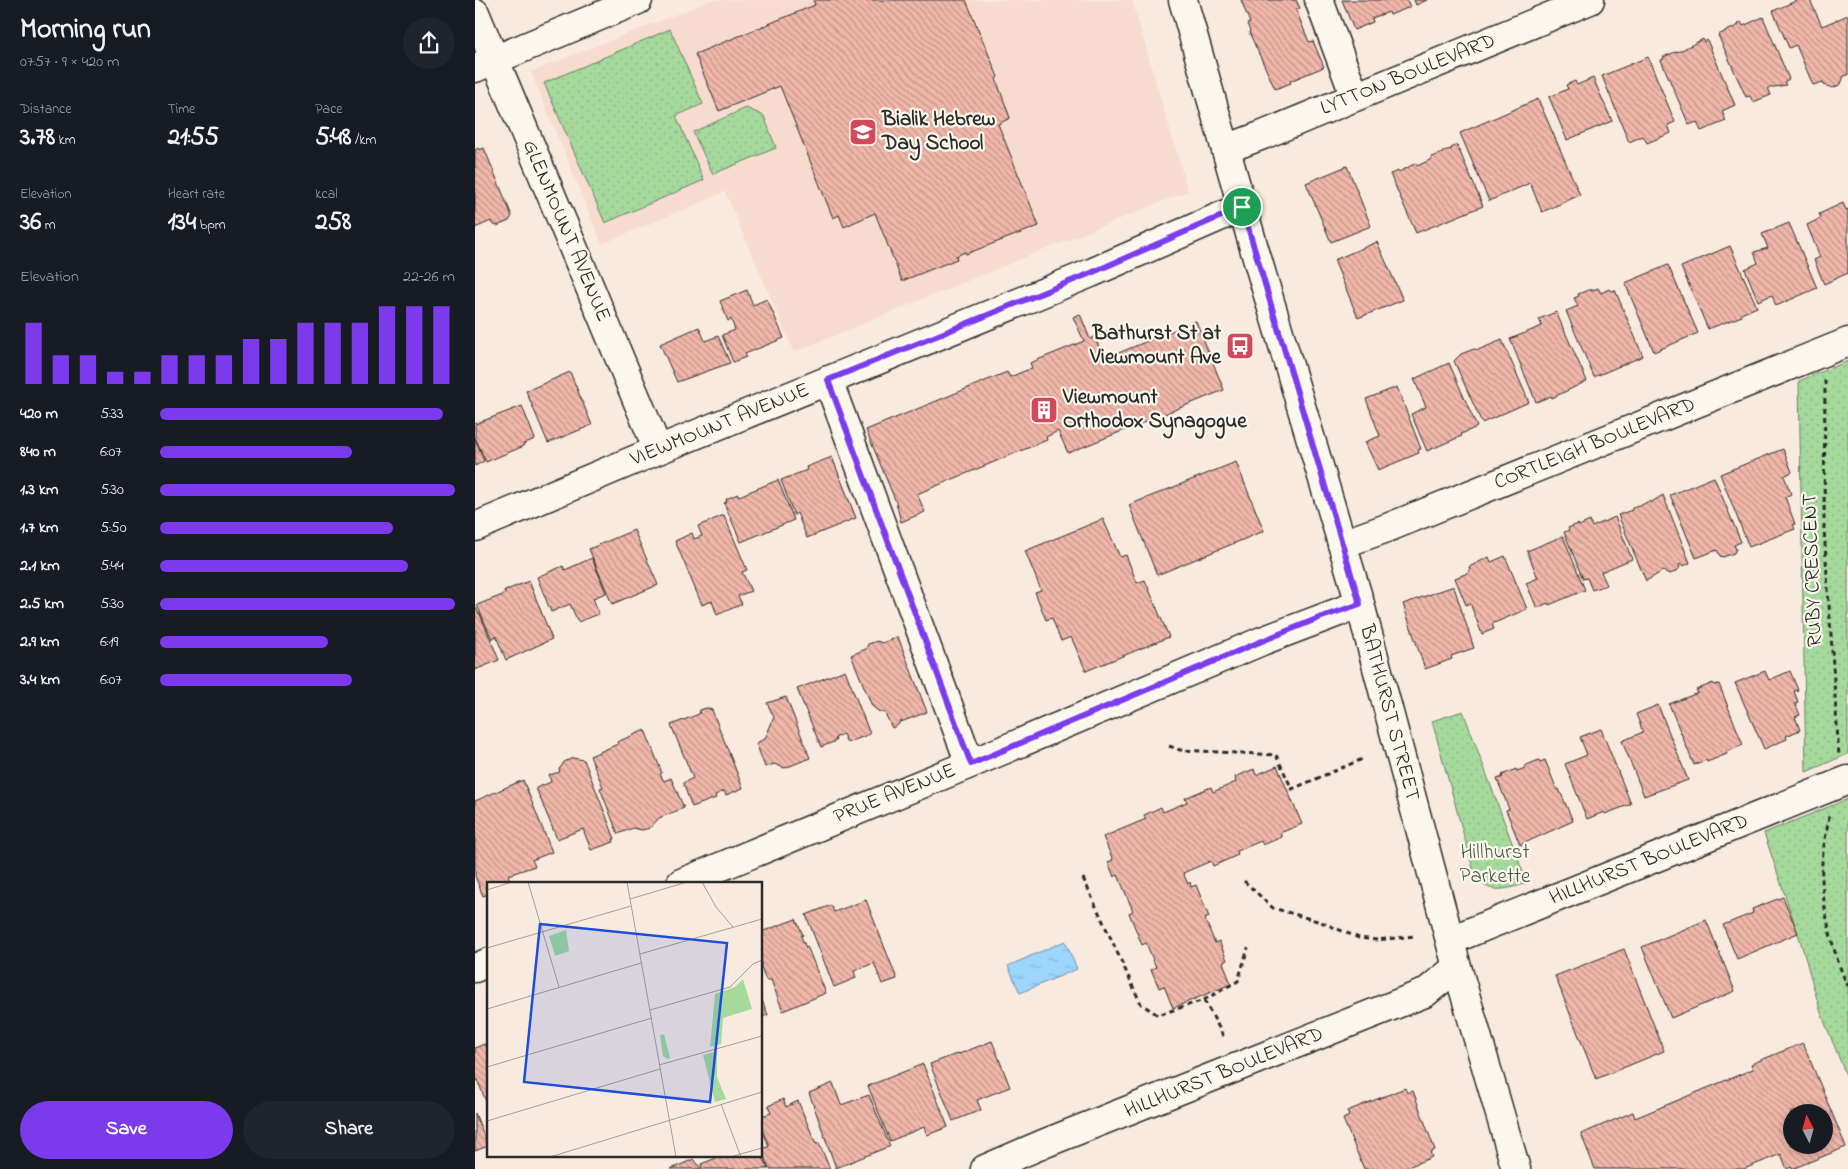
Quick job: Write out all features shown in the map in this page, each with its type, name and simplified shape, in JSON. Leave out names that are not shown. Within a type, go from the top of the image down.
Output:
[{"type":"street","points":[[484,64],[638,0]]},
{"type":"street","name":"BATHURST STREET","points":[[1183,0],[1242,207],[1360,604],[1457,967],[1516,1169]]},
{"type":"street","points":[[1319,0],[1355,97]]},
{"type":"street","name":"LYTTON BOULEVARD","points":[[1226,148],[1590,0]]},
{"type":"street","name":"GLENMOUNT AVENUE","points":[[475,12],[484,64],[658,450]]},
{"type":"street","name":"VIEWMOUNT AVENUE","points":[[475,527],[1091,273],[1242,207]]},
{"type":"street","name":"CORTLEIGH BOULEVARD","points":[[1342,544],[1387,528],[1848,342]]},
{"type":"street","points":[[828,380],[971,764]]},
{"type":"street","name":"PRUE AVENUE","points":[[683,882],[971,764],[1262,641],[1360,604]]},
{"type":"street","name":"HILLHURST BOULEVARD","points":[[1451,940],[1841,783]]},
{"type":"street","points":[[475,968],[487,963]]},
{"type":"street","name":"HILLHURST BOULEVARD","points":[[985,1169],[1043,1144],[1425,993],[1457,967]]},
{"type":"path","name":"RUBY CRESCENT","points":[[1821,353],[1826,384],[1824,538],[1841,783],[1822,863],[1825,911],[1841,972],[1848,986]]},
{"type":"path","points":[[1169,746],[1180,750],[1276,755],[1292,789],[1365,758]]},
{"type":"path","points":[[1083,878],[1141,1004],[1158,1015],[1204,1000],[1238,981],[1248,948]]},
{"type":"path","points":[[1244,881],[1273,908],[1321,922],[1359,938],[1377,940],[1415,936]]},
{"type":"path","points":[[1204,1000],[1225,1039]]},
{"type":"shaded area","name":"Bialik Hebrew Day School","points":[[712,0],[1132,0],[1188,191],[794,352],[725,192],[602,244],[531,72]]},
{"type":"green space","points":[[670,29],[703,104],[676,116],[704,180],[605,223],[544,83]]},
{"type":"green space","points":[[746,108],[764,116],[776,148],[713,174],[693,132]]},
{"type":"green space","points":[[1848,361],[1848,754],[1806,772],[1799,381]]},
{"type":"green space","name":"Hillhurst Parkette","points":[[1463,711],[1527,883],[1504,889],[1490,888],[1478,880],[1474,872],[1432,721]]},
{"type":"green space","points":[[1848,799],[1848,1080],[1821,1013],[1801,943],[1764,833]]},
{"type":"water","points":[[1065,941],[1077,969],[1020,993],[1008,966]]},
{"type":"building","points":[[813,0],[966,0],[998,77],[996,79],[1010,118],[998,124],[1039,226],[966,254],[965,252],[956,256],[957,259],[902,281],[875,213],[844,227],[839,215],[833,218],[780,86],[719,111],[695,54],[815,5]]},
{"type":"building","points":[[1241,0],[1296,0],[1300,8],[1296,10],[1309,42],[1313,41],[1324,67],[1275,89],[1249,32],[1247,24],[1250,23]]},
{"type":"building","points":[[1342,0],[1407,0],[1410,7],[1390,15],[1389,12],[1372,18],[1373,22],[1354,30]]},
{"type":"building","points":[[1414,0],[1427,0],[1416,5]]},
{"type":"building","points":[[1798,0],[1810,0],[1822,26],[1848,15],[1848,75],[1844,76],[1841,84],[1833,88],[1824,85],[1823,82],[1813,85],[1796,45],[1789,48],[1773,11]]},
{"type":"building","points":[[1763,17],[1789,79],[1784,82],[1786,85],[1768,88],[1771,95],[1753,102],[1750,96],[1746,97],[1718,35],[1739,25],[1741,22],[1743,26]]},
{"type":"building","points":[[1703,39],[1704,42],[1707,40],[1735,105],[1722,111],[1726,121],[1701,131],[1697,122],[1689,125],[1661,60],[1664,59],[1663,57],[1678,52]]},
{"type":"building","points":[[1648,57],[1675,122],[1668,125],[1671,133],[1647,143],[1643,136],[1629,142],[1602,76]]},
{"type":"building","points":[[1593,78],[1612,121],[1567,140],[1549,97],[1568,89],[1566,85],[1575,81],[1577,85]]},
{"type":"building","points":[[1538,99],[1580,195],[1542,212],[1530,183],[1489,201],[1460,133]]},
{"type":"building","points":[[1457,145],[1483,206],[1416,233],[1390,174],[1399,172],[1416,163],[1417,166]]},
{"type":"building","points":[[478,148],[479,150],[484,148],[512,216],[509,221],[497,226],[492,224],[491,221],[475,228],[475,150]]},
{"type":"building","points":[[1347,166],[1371,226],[1331,242],[1306,183]]},
{"type":"building","points":[[1843,203],[1846,210],[1848,209],[1848,273],[1824,284],[1814,260],[1820,257],[1807,225],[1821,218],[1819,214]]},
{"type":"building","points":[[1789,223],[1817,288],[1776,306],[1772,295],[1758,301],[1745,269],[1758,263],[1754,252],[1768,248],[1762,234]]},
{"type":"building","points":[[1377,242],[1403,300],[1358,318],[1334,260]]},
{"type":"building","points":[[1730,246],[1757,307],[1741,314],[1742,316],[1708,329],[1681,267]]},
{"type":"building","points":[[1668,265],[1698,333],[1654,352],[1625,283]]},
{"type":"building","points":[[1598,288],[1601,293],[1609,289],[1615,290],[1643,356],[1594,377],[1566,311],[1578,306],[1574,298],[1579,296],[1578,294]]},
{"type":"building","points":[[747,290],[753,305],[767,299],[784,338],[745,354],[746,357],[733,362],[722,335],[735,330],[731,319],[728,321],[720,301]]},
{"type":"building","points":[[1556,312],[1587,381],[1552,398],[1551,396],[1536,402],[1510,339],[1542,326],[1539,319]]},
{"type":"building","name":"Viewmount Orthodox Synagogue","points":[[1080,314],[1090,339],[1109,330],[1111,335],[1096,340],[1104,359],[1196,321],[1224,390],[1068,453],[1058,431],[1046,437],[1047,440],[917,494],[925,512],[901,522],[896,502],[866,430],[1007,372],[1010,377],[1032,368],[1030,363],[1084,341],[1073,317]]},
{"type":"building","points":[[699,327],[705,341],[718,336],[730,363],[677,382],[660,344]]},
{"type":"building","points":[[1502,340],[1529,402],[1482,423],[1454,361],[1461,354],[1474,349],[1478,350]]},
{"type":"building","points":[[1449,363],[1477,427],[1461,434],[1462,436],[1427,451],[1411,414],[1426,407],[1414,379]]},
{"type":"building","points":[[570,372],[592,425],[548,443],[526,391]]},
{"type":"building","points":[[1397,387],[1421,449],[1418,450],[1419,453],[1378,470],[1365,442],[1380,436],[1366,399]]},
{"type":"building","points":[[522,406],[535,439],[523,444],[524,446],[486,462],[475,437],[475,424]]},
{"type":"building","points":[[475,438],[484,461],[475,466]]},
{"type":"building","points":[[1783,449],[1792,472],[1784,476],[1791,494],[1785,497],[1795,529],[1749,547],[1720,474]]},
{"type":"building","points":[[832,457],[856,518],[807,538],[797,513],[794,515],[781,480],[807,470],[806,467]]},
{"type":"building","points":[[1236,462],[1264,531],[1157,575],[1129,505]]},
{"type":"building","points":[[1714,477],[1741,542],[1734,545],[1736,549],[1734,553],[1723,557],[1720,556],[1717,550],[1696,558],[1670,495]]},
{"type":"building","points":[[778,480],[794,520],[741,542],[724,503],[727,501],[726,499],[738,494],[739,496]]},
{"type":"building","points":[[1663,495],[1690,563],[1683,566],[1682,564],[1679,565],[1680,567],[1677,571],[1670,574],[1663,571],[1646,581],[1618,515],[1632,510],[1637,505],[1638,507],[1649,501],[1650,503]]},
{"type":"building","points":[[724,515],[747,570],[742,572],[751,591],[738,596],[742,604],[717,615],[712,601],[702,605],[675,541],[692,533],[694,539],[702,536],[698,526]]},
{"type":"building","points":[[1615,517],[1632,559],[1601,572],[1607,585],[1592,590],[1587,578],[1583,579],[1564,532],[1578,524],[1579,526],[1590,521],[1592,527]]},
{"type":"building","points":[[1103,519],[1120,557],[1126,555],[1137,583],[1145,580],[1169,637],[1086,671],[1071,637],[1061,641],[1052,618],[1046,620],[1035,592],[1041,590],[1025,551]]},
{"type":"building","points":[[634,530],[658,585],[612,604],[589,549]]},
{"type":"building","points":[[1563,536],[1585,590],[1537,608],[1526,583],[1538,578],[1527,551]]},
{"type":"building","points":[[1505,556],[1527,609],[1492,624],[1494,629],[1482,634],[1470,603],[1466,605],[1455,578],[1468,573],[1469,567],[1489,557],[1491,562]]},
{"type":"building","points":[[592,558],[606,593],[593,598],[599,614],[578,622],[570,604],[551,612],[537,577],[563,566],[565,570]]},
{"type":"building","points":[[529,581],[552,639],[506,660],[496,636],[492,639],[477,605],[505,594],[504,591]]},
{"type":"building","points":[[1454,587],[1474,648],[1451,656],[1452,659],[1425,669],[1403,604]]},
{"type":"building","points":[[475,609],[499,660],[475,670]]},
{"type":"building","points":[[898,637],[927,712],[901,722],[901,720],[898,725],[892,728],[885,713],[878,711],[872,706],[851,655],[866,649],[868,644],[877,641],[882,643]]},
{"type":"building","points":[[845,670],[870,734],[847,743],[843,734],[835,738],[836,741],[821,747],[797,689]]},
{"type":"building","points":[[1765,671],[1769,680],[1790,671],[1798,690],[1794,691],[1798,702],[1795,703],[1800,715],[1795,717],[1800,730],[1786,736],[1787,739],[1764,749],[1735,683]]},
{"type":"building","points":[[1713,683],[1714,685],[1719,684],[1743,745],[1726,752],[1727,754],[1694,765],[1669,704],[1698,693],[1696,690]]},
{"type":"building","points":[[786,697],[810,758],[785,768],[774,764],[765,767],[756,743],[765,739],[774,717],[767,703]]},
{"type":"building","points":[[1658,705],[1688,780],[1644,796],[1622,741],[1643,732],[1636,714]]},
{"type":"building","points":[[706,708],[712,710],[743,788],[726,795],[724,791],[715,795],[716,798],[692,807],[683,783],[693,778],[671,725],[699,714],[700,710]]},
{"type":"building","points":[[1601,729],[1631,804],[1587,819],[1565,764],[1587,755],[1580,737]]},
{"type":"building","points":[[645,730],[662,773],[660,774],[664,781],[671,778],[684,808],[659,818],[650,828],[642,830],[633,828],[618,834],[600,788],[603,787],[590,756]]},
{"type":"building","points":[[573,758],[584,760],[615,839],[613,839],[614,842],[591,850],[583,829],[557,839],[536,788],[551,782],[549,775],[560,772],[559,769],[564,762]]},
{"type":"building","points":[[1539,760],[1540,762],[1545,760],[1557,790],[1559,789],[1573,821],[1520,845],[1506,810],[1509,809],[1497,779],[1503,777],[1502,775],[1516,769],[1517,771],[1525,768],[1524,766]]},
{"type":"building","points":[[1277,766],[1302,824],[1280,833],[1282,837],[1263,845],[1261,841],[1237,851],[1238,855],[1213,866],[1211,861],[1183,873],[1188,884],[1190,882],[1191,887],[1196,885],[1209,917],[1205,919],[1215,943],[1219,941],[1227,960],[1223,962],[1231,984],[1173,1008],[1164,986],[1159,988],[1151,969],[1156,967],[1146,943],[1142,945],[1129,913],[1133,911],[1118,875],[1114,877],[1108,862],[1113,860],[1103,837],[1146,819],[1144,815],[1161,807],[1163,812],[1187,802],[1185,798],[1211,787],[1213,792],[1236,782],[1235,777],[1254,769],[1256,775]]},
{"type":"building","points":[[523,780],[552,852],[532,860],[535,866],[508,875],[511,882],[487,882],[487,895],[483,896],[475,876],[475,801]]},
{"type":"building","points":[[1783,897],[1798,933],[1737,959],[1723,925],[1753,913],[1752,909]]},
{"type":"building","points":[[866,900],[897,979],[882,984],[874,963],[854,971],[856,978],[834,987],[806,915],[831,905],[834,912]]},
{"type":"building","points":[[796,919],[803,935],[801,936],[826,993],[783,1011],[771,980],[766,980],[763,972],[763,931]]},
{"type":"building","points":[[1706,920],[1735,991],[1671,1018],[1642,947]]},
{"type":"building","points":[[1624,949],[1664,1051],[1596,1079],[1555,976]]},
{"type":"building","points":[[763,1003],[768,1015],[763,1016]]},
{"type":"building","points":[[992,1041],[1010,1087],[977,1100],[981,1110],[953,1121],[930,1064]]},
{"type":"building","points":[[1803,1043],[1828,1104],[1783,1104],[1783,1154],[1829,1154],[1792,1169],[1791,1167],[1787,1169],[1781,1154],[1744,1169],[1595,1169],[1581,1134],[1633,1112],[1635,1118],[1753,1069],[1751,1064]]},
{"type":"building","points":[[484,1044],[487,1046],[487,1104],[475,1074],[475,1048]]},
{"type":"building","points":[[923,1064],[948,1127],[927,1135],[924,1127],[890,1141],[868,1086]]},
{"type":"building","points":[[833,1083],[841,1105],[869,1095],[890,1146],[836,1168],[809,1093]]},
{"type":"building","points":[[1405,1088],[1407,1093],[1413,1091],[1435,1150],[1430,1152],[1432,1157],[1403,1169],[1364,1169],[1343,1119],[1349,1116],[1347,1111]]},
{"type":"building","points":[[783,1099],[786,1107],[798,1101],[816,1144],[819,1143],[830,1169],[769,1169],[763,1155],[763,1149],[769,1146],[763,1132],[763,1115],[771,1113],[768,1106]]},
{"type":"building","points":[[475,1113],[487,1146],[475,1151]]},
{"type":"building","points":[[1833,1116],[1846,1147],[1833,1152]]},
{"type":"building","points":[[721,1156],[762,1156],[768,1169],[702,1169],[701,1164]]},
{"type":"building","points":[[694,1159],[701,1169],[671,1169]]},
{"type":"place","name":"Bialik Hebrew Day School","points":[[863,132]]},
{"type":"place","name":"Bathurst St at Viewmount Ave","points":[[1240,346]]},
{"type":"place","name":"Viewmount Orthodox Synagogue","points":[[1044,410]]},
{"type":"route","points":[[1242,207],[1360,604],[1262,641],[971,764],[828,380],[1091,273],[1242,207]]}]
